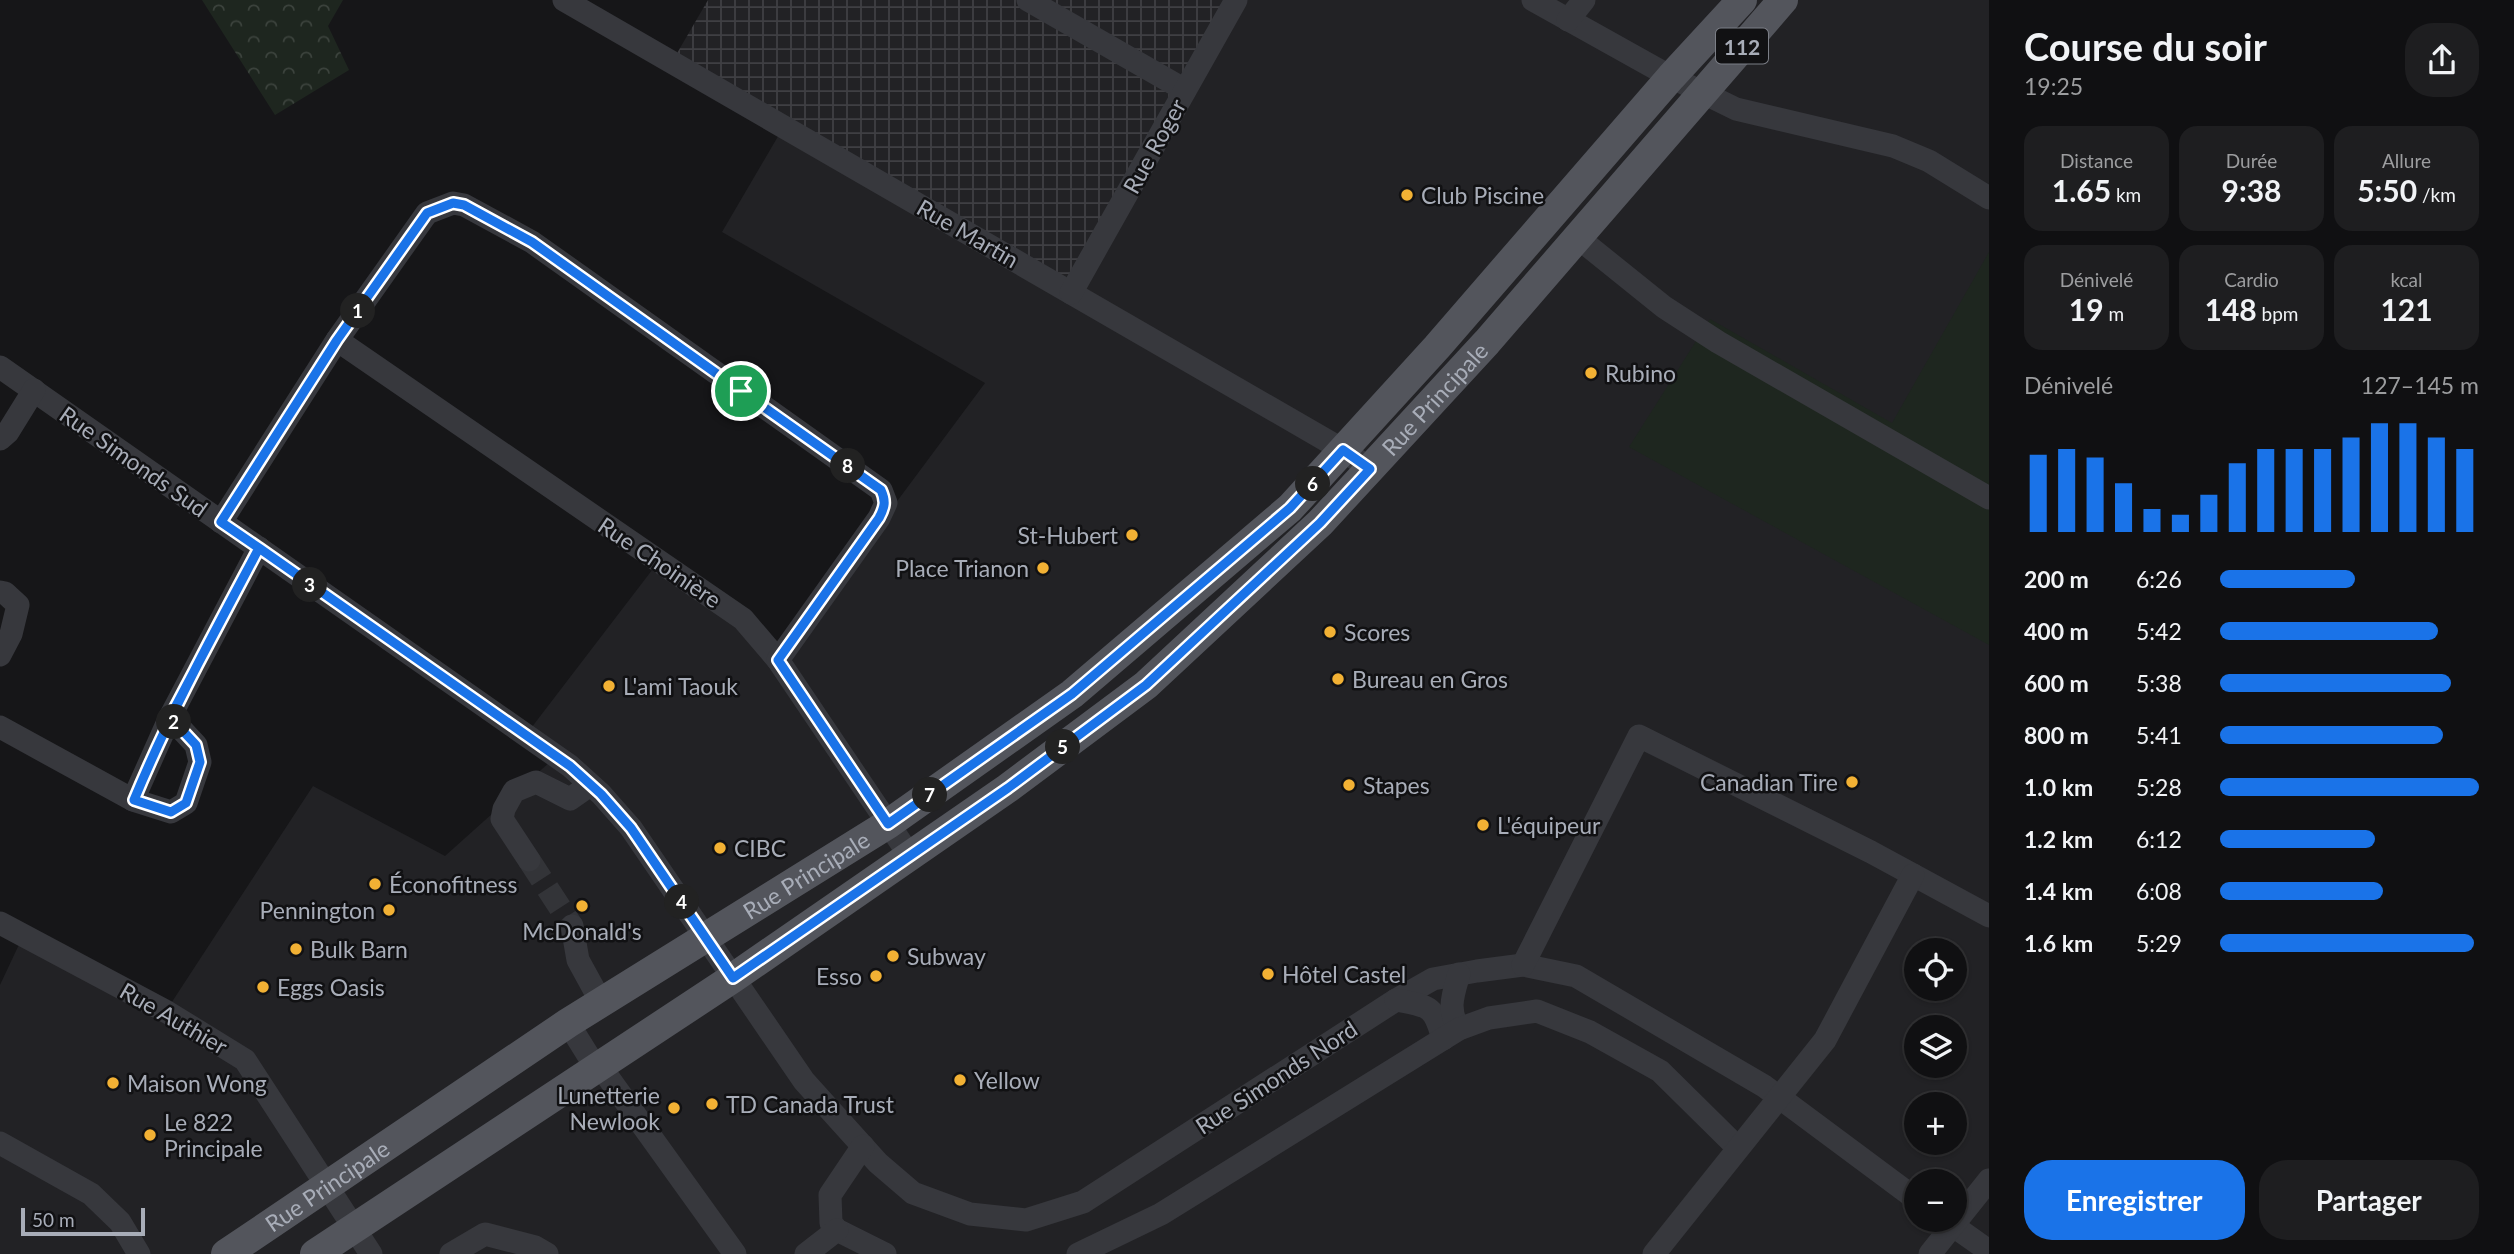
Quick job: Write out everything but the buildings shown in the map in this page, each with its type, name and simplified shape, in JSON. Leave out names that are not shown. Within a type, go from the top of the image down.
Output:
[{"type":"main road","name":"Rue Principale","points":[[226,1254],[568,1023],[888,824],[1072,694],[1290,508],[1437,347],[1742,0]]},
{"type":"main road","name":"Rue Principale","points":[[315,1254],[733,978],[1008,788],[1146,685],[1320,523],[1487,342],[1783,0]]},
{"type":"street","name":"Rue Martin","points":[[564,0],[1343,450],[1370,469]]},
{"type":"street","points":[[1028,0],[1185,90]]},
{"type":"street","name":"Rue Roger","points":[[1071,293],[1236,0]]},
{"type":"street","points":[[1533,0],[1671,78],[1736,109],[1893,146],[1928,161],[1989,198]]},
{"type":"street","points":[[1568,20],[1584,0]]},
{"type":"street","points":[[221,522],[337,340],[427,213],[453,203],[464,205],[532,242],[881,490],[886,503],[879,518],[778,660]]},
{"type":"street","points":[[1577,237],[1664,307],[1718,342],[1989,498]]},
{"type":"street","name":"Rue Choinière","points":[[337,340],[743,619],[778,660],[910,856]]},
{"type":"street","name":"Rue Simonds Sud","points":[[0,367],[570,766],[631,828],[706,937]]},
{"type":"street","points":[[0,439],[8,432],[34,390]]},
{"type":"street","points":[[134,800],[170,717],[259,548]]},
{"type":"street","points":[[0,592],[5,593],[18,605],[11,634],[0,655]]},
{"type":"street","points":[[1072,694],[1092,725]]},
{"type":"street","points":[[0,727],[134,800],[171,812],[186,803],[200,762],[196,745],[170,717]]},
{"type":"street","points":[[1523,965],[1639,736],[1989,916]]},
{"type":"street","points":[[529,860],[502,819],[504,809],[514,791],[536,782],[570,799],[590,785]]},
{"type":"street","points":[[1654,1254],[1825,1040],[1913,875]]},
{"type":"street","name":"Rue Authier","points":[[0,923],[167,1012],[245,1060],[353,1229],[372,1254]]},
{"type":"street","points":[[572,926],[578,960],[601,1002]]},
{"type":"street","name":"Rue Simonds Nord","points":[[706,937],[804,1081],[878,1163],[913,1194],[970,1214],[1026,1220],[1083,1202],[1396,1000],[1433,979],[1523,965],[1576,976],[1712,1053],[1779,1097],[1904,1190]]},
{"type":"street","points":[[1451,1034],[1452,996],[1459,974]]},
{"type":"street","points":[[1396,1000],[1425,1006],[1451,1034]]},
{"type":"street","points":[[1078,1254],[1161,1214],[1451,1034],[1489,1018],[1537,1011],[1590,1032],[1660,1071],[1738,1148]]},
{"type":"street","points":[[568,1023],[735,1254]]},
{"type":"street","points":[[0,1143],[91,1194],[120,1223],[139,1254]]},
{"type":"street","points":[[863,1146],[830,1195],[831,1223],[837,1230],[885,1254]]},
{"type":"street","points":[[1967,1204],[1989,1180]]},
{"type":"street","points":[[806,1254],[837,1230]]},
{"type":"street","points":[[1930,1254],[1943,1232]]},
{"type":"street","points":[[1962,1232],[1989,1251]]},
{"type":"street","points":[[451,1254],[485,1234],[535,1247],[547,1254]]},
{"type":"shaded area","points":[[708,0],[1230,0],[1066,284],[676,55]]},
{"type":"shaded area","points":[[1236,0],[1989,0],[1989,1254],[0,1254],[0,985],[23,936],[166,1011],[313,786],[445,856],[551,761],[525,736],[659,561],[779,660],[985,383],[722,232],[787,121]]},
{"type":"green space","points":[[202,0],[343,0],[328,26],[349,70],[275,115]]},
{"type":"green space","points":[[1989,252],[1989,645],[1629,447],[1710,319],[1892,423]]},
{"type":"tunnel","points":[[529,860],[572,926]]},
{"type":"place","name":"Club Piscine","points":[[1407,195]]},
{"type":"place","name":"Rubino","points":[[1591,373]]},
{"type":"place","name":"St-Hubert","points":[[1132,535]]},
{"type":"place","name":"Place Trianon","points":[[1043,568]]},
{"type":"place","name":"Scores","points":[[1330,632]]},
{"type":"place","name":"Bureau en Gros","points":[[1338,679]]},
{"type":"place","name":"L'ami Taouk","points":[[609,686]]},
{"type":"place","name":"Canadian Tire","points":[[1852,782]]},
{"type":"place","name":"Stapes","points":[[1349,785]]},
{"type":"place","name":"L'équipeur","points":[[1483,825]]},
{"type":"place","name":"CIBC","points":[[720,848]]},
{"type":"place","name":"Éconofitness","points":[[375,884]]},
{"type":"place","name":"McDonald's","points":[[582,906]]},
{"type":"place","name":"Pennington","points":[[389,910]]},
{"type":"place","name":"Bulk Barn","points":[[296,949]]},
{"type":"place","name":"Subway","points":[[893,956]]},
{"type":"place","name":"Hôtel Castel","points":[[1268,974]]},
{"type":"place","name":"Esso","points":[[876,976]]},
{"type":"place","name":"Eggs Oasis","points":[[263,987]]},
{"type":"place","name":"Yellow","points":[[960,1080]]},
{"type":"place","name":"Maison Wong","points":[[113,1083]]},
{"type":"place","name":"TD Canada Trust","points":[[712,1104]]},
{"type":"place","name":"Lunetterie Newlook","points":[[674,1108]]},
{"type":"place","name":"Le 822 Principale","points":[[150,1135]]},
{"type":"route","points":[[741,391],[532,242],[464,205],[453,203],[427,213],[337,340],[221,522],[259,548],[170,717],[196,745],[200,762],[186,803],[171,812],[134,800],[170,717],[215,633],[259,548],[570,766],[601,794],[631,828],[733,978],[1008,788],[1146,685],[1320,523],[1370,469],[1343,450],[1290,508],[1072,694],[888,824],[778,660],[883,512],[886,503],[884,497],[881,490],[741,391]]}]
